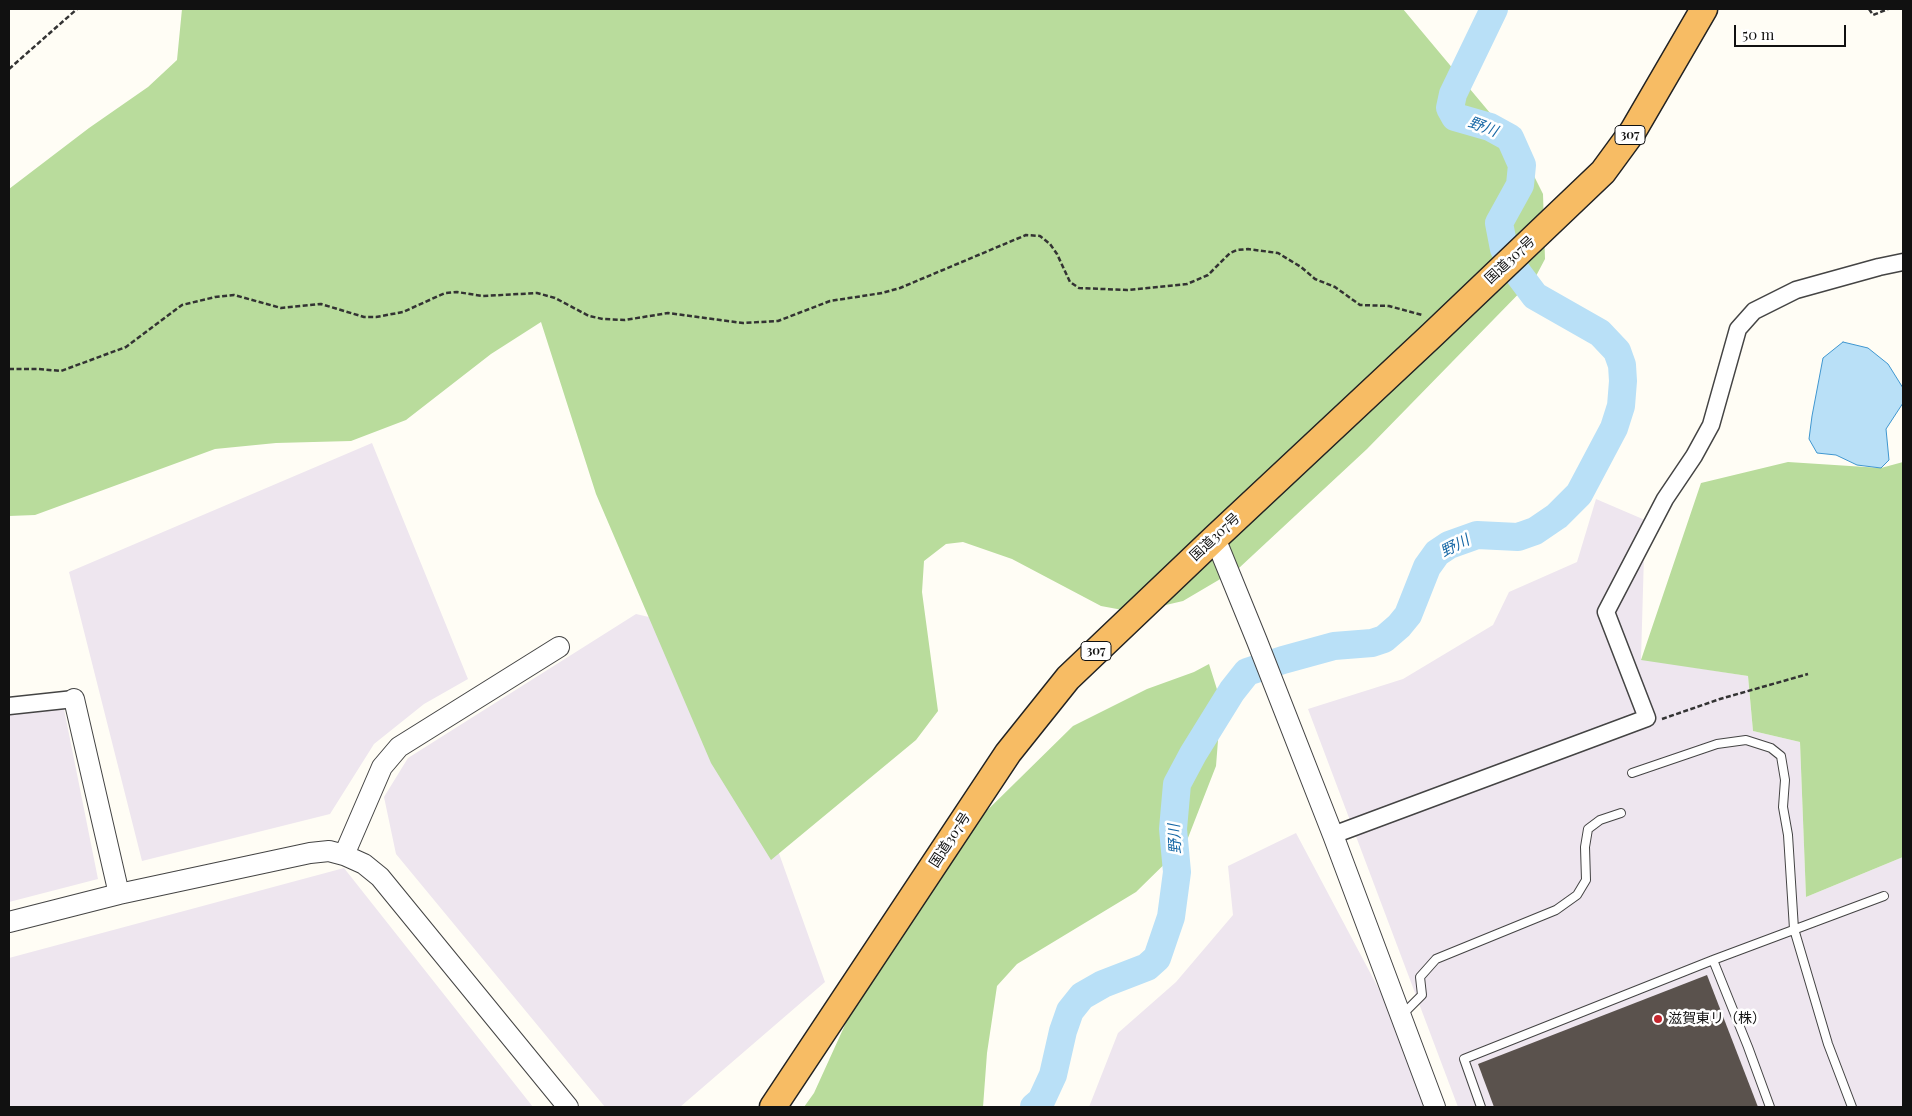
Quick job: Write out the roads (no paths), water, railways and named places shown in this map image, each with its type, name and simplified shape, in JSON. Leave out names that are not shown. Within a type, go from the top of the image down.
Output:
[{"type":"highway","name":"国道307号","points":[[773,1107],[1008,753],[1068,678],[1603,172],[1628,138],[1704,9]]},
{"type":"street","points":[[1334,835],[1647,718],[1606,612],[1664,499],[1694,456],[1711,425],[1738,329],[1754,311],[1796,290],[1879,266],[1903,262]]},
{"type":"street","points":[[1215,538],[1334,835],[1435,1107]]},
{"type":"street","points":[[344,855],[382,767],[399,747],[559,647]]},
{"type":"street","points":[[9,706],[74,699],[120,894]]},
{"type":"street","points":[[9,922],[120,894],[310,853],[329,851],[344,855],[364,864],[380,877],[568,1107]]},
{"type":"lane","points":[[1632,773],[1718,744],[1746,740],[1771,748],[1781,756],[1784,780],[1783,807],[1788,835],[1794,929],[1828,1044],[1852,1107]]},
{"type":"lane","points":[[1401,1016],[1422,995],[1420,977],[1436,958],[1556,910],[1577,895],[1586,880],[1584,847],[1588,828],[1600,820],[1621,813]]},
{"type":"lane","points":[[1481,1107],[1464,1059],[1712,960],[1884,896]]},
{"type":"lane","points":[[1712,960],[1748,1047],[1770,1107]]},
{"type":"water","points":[[1843,342],[1868,348],[1888,364],[1903,388],[1903,403],[1886,429],[1889,460],[1881,468],[1857,465],[1836,455],[1817,453],[1809,439],[1823,358]]},
{"type":"waterway","name":"野川","points":[[1034,1107],[1041,1101],[1053,1075],[1063,1031],[1070,1011],[1082,996],[1103,984],[1147,967],[1157,958],[1171,917],[1177,872],[1173,829],[1177,784],[1232,691],[1247,672],[1334,646],[1372,643],[1384,639],[1408,615],[1427,567],[1437,553],[1449,545],[1477,535],[1518,537],[1535,531],[1557,516],[1579,494],[1614,428],[1621,406],[1623,381],[1622,365],[1617,351],[1600,333],[1535,296],[1514,268],[1504,249],[1499,223],[1520,185],[1522,165],[1510,138],[1490,127],[1455,117],[1450,108],[1453,94],[1494,9]]},
{"type":"place","name":"滋賀東リ（株）","points":[[1658,1019]]}]
